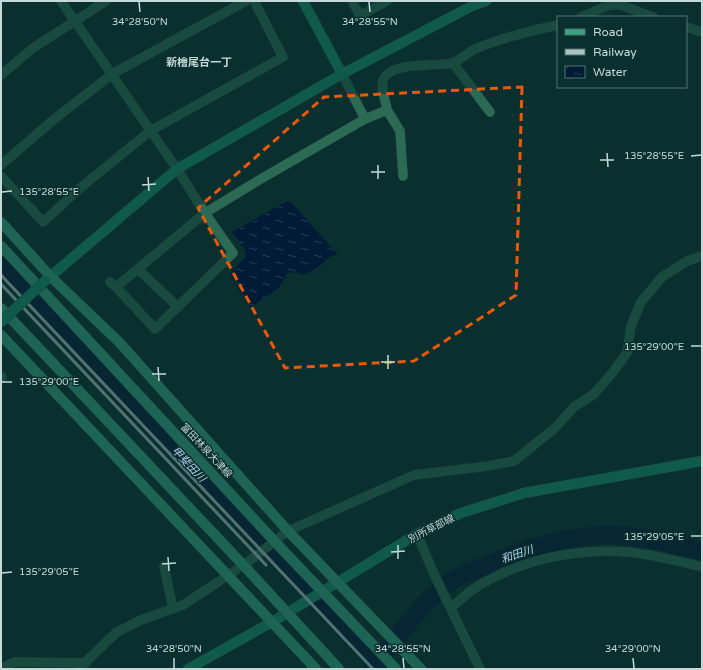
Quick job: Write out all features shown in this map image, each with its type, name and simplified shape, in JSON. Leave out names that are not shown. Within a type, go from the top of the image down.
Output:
[{"type":"main road","points":[[1,222],[48,278],[120,344],[279,539],[337,582],[421,669]]},
{"type":"main road","name":"富田林泉大津線","points":[[1,246],[279,539],[396,669]]},
{"type":"main road","points":[[1,308],[339,669]]},
{"type":"main road","points":[[1,335],[316,669]]},
{"type":"street","points":[[61,1],[177,169],[205,213],[233,253],[155,329],[113,284],[138,269],[205,213],[365,119],[387,110]]},
{"type":"street","points":[[1,76],[34,48],[106,1]]},
{"type":"street","points":[[1,165],[52,120],[112,74],[246,1]]},
{"type":"street","points":[[1,176],[43,222],[79,189],[150,131],[283,57],[254,1]]},
{"type":"street","points":[[303,1],[365,119]]},
{"type":"street","points":[[352,1],[360,16],[387,1]]},
{"type":"street","points":[[1,322],[48,278],[177,169],[342,74],[458,13],[486,1]]},
{"type":"street","points":[[583,16],[610,5],[621,5],[650,16]]},
{"type":"street","points":[[403,176],[400,131],[387,110],[382,83],[385,76],[397,70],[412,66],[453,63],[472,51],[500,40],[527,31],[557,25]]},
{"type":"street","points":[[687,27],[702,32]]},
{"type":"street","points":[[453,63],[490,112]]},
{"type":"street","points":[[78,669],[117,632],[141,620],[183,605],[243,566],[279,539],[414,475],[488,466],[514,461],[555,428],[574,407],[594,394],[613,372],[627,353],[631,326],[641,302],[662,276],[687,261],[702,256]]},
{"type":"street","points":[[138,269],[178,307]]},
{"type":"street","name":"別所草部線","points":[[188,669],[272,622],[417,534],[460,513],[505,498],[702,461]]},
{"type":"street","points":[[417,534],[434,574],[480,669]]},
{"type":"street","points":[[450,606],[473,589],[493,577],[524,565],[552,557],[579,553],[627,552],[655,556],[702,567]]},
{"type":"street","points":[[164,566],[173,609]]},
{"type":"street","points":[[1,669],[14,662],[86,663]]},
{"type":"highlighted area","points":[[522,87],[516,295],[414,361],[285,368],[198,208],[324,97]]},
{"type":"water","points":[[287,201],[291,202],[338,255],[331,256],[316,269],[302,275],[296,272],[288,273],[278,289],[258,302],[251,309],[228,276],[246,256],[244,248],[232,232]]},
{"type":"waterway","name":"甲斐田川","points":[[1,263],[377,664]]},
{"type":"waterway","name":"和田川","points":[[372,669],[417,612],[437,592],[453,580],[508,556],[545,544],[604,535],[643,538],[702,551]]},
{"type":"railway","points":[[1,275],[373,669]]},
{"type":"railway","points":[[1,284],[266,565]]},
{"type":"district","name":"新檜尾台一丁","points":[[199,62]]}]
